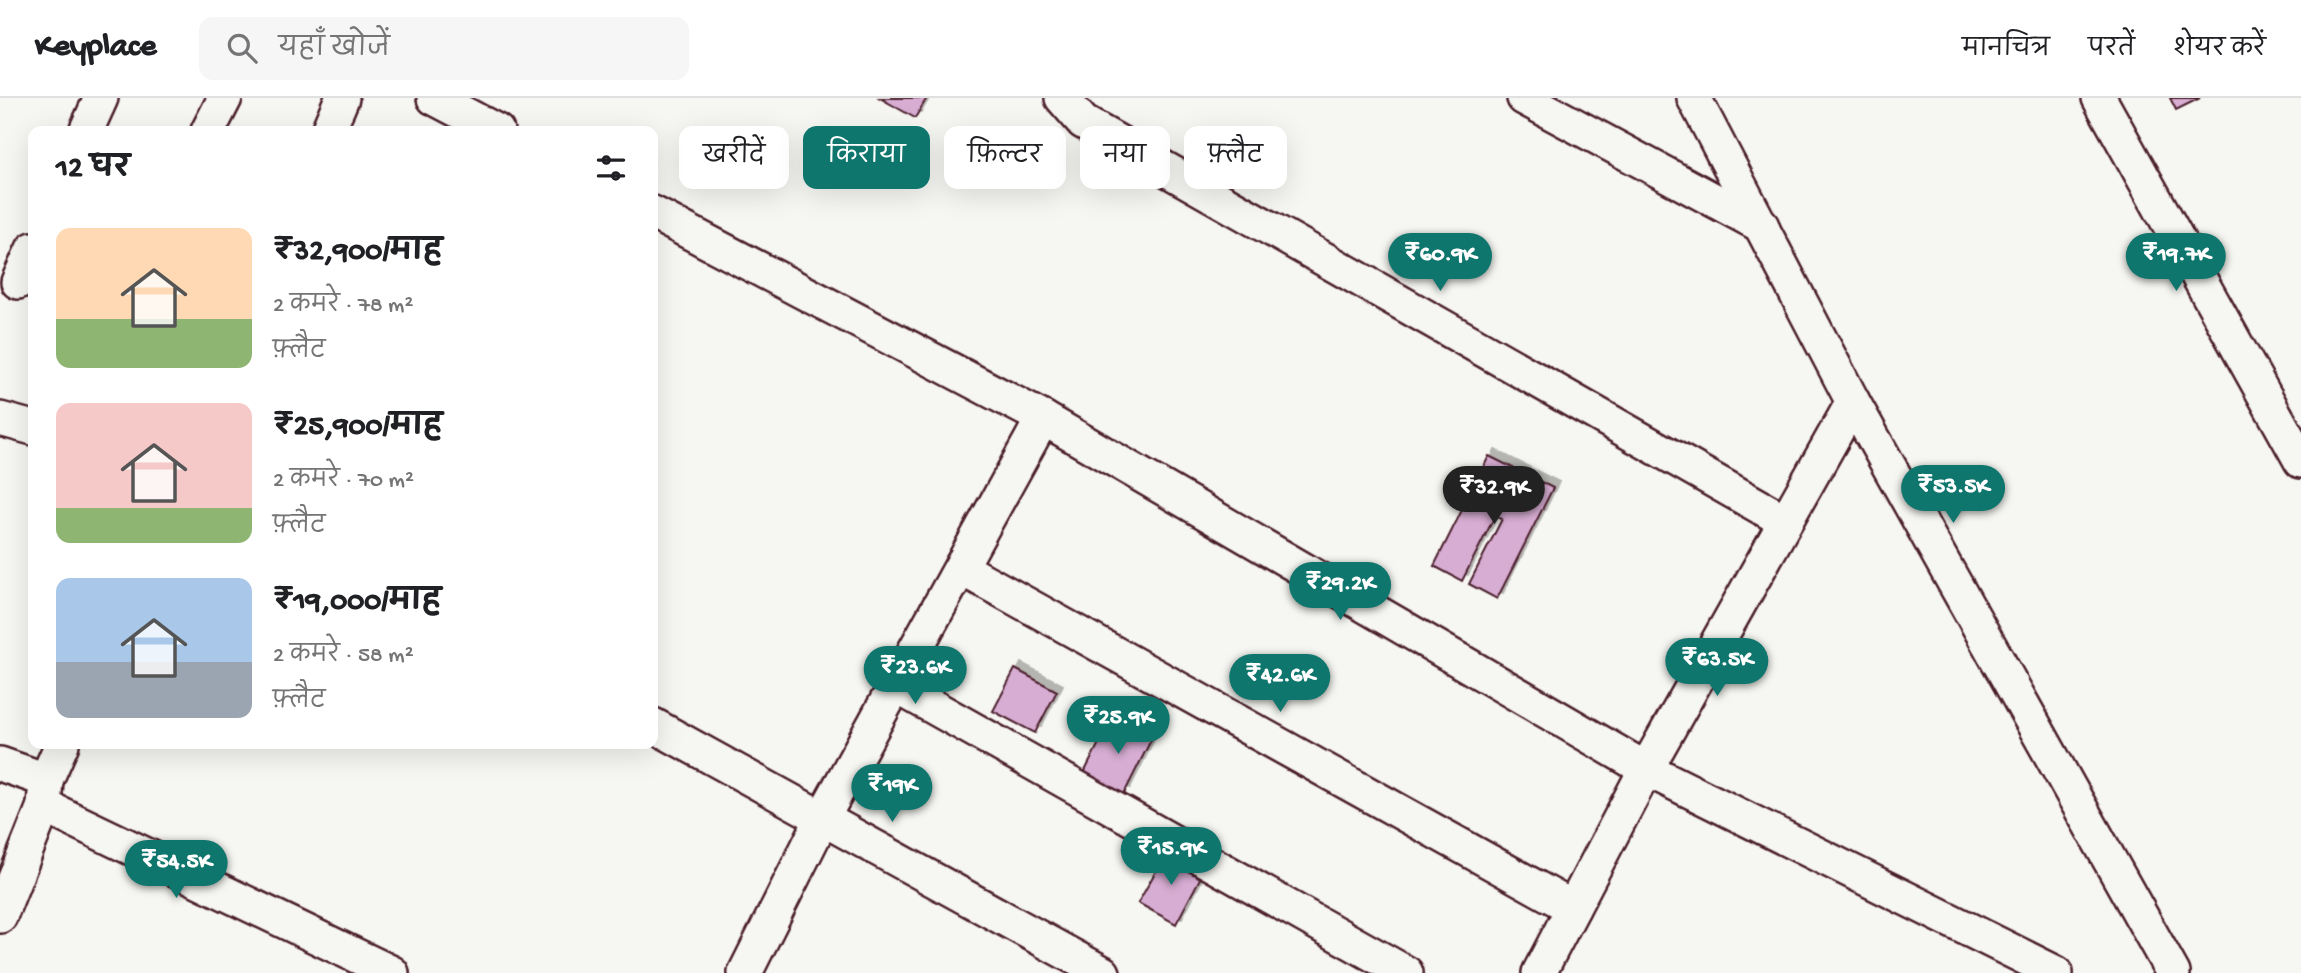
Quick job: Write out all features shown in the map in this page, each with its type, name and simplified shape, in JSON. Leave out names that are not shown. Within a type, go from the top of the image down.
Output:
[{"type":"street","points":[[88,126],[101,98]]},
{"type":"street","points":[[211,126],[225,98]]},
{"type":"street","points":[[330,126],[342,98]]},
{"type":"street","points":[[434,98],[487,126]]},
{"type":"street","points":[[1062,98],[1083,122],[1786,521]]},
{"type":"street","points":[[1524,98],[1762,226]]},
{"type":"street","points":[[1694,98],[1853,402],[2173,973]]},
{"type":"street","points":[[2099,98],[2301,461]]},
{"type":"street","points":[[658,216],[1043,418],[1646,769],[2056,973]]},
{"type":"street","points":[[18,282],[28,260]]},
{"type":"street","points":[[1539,973],[1646,769],[1853,402]]},
{"type":"street","points":[[745,973],[823,817],[1043,418]]},
{"type":"street","points":[[0,419],[28,427]]},
{"type":"street","points":[[961,568],[1573,908]]},
{"type":"street","points":[[896,686],[1406,973]]},
{"type":"street","points":[[658,728],[1103,973]]},
{"type":"street","points":[[0,916],[60,749]]},
{"type":"street","points":[[0,764],[45,793],[392,973]]},
{"type":"building","points":[[880,98],[927,98],[915,118]]},
{"type":"building","points":[[2170,98],[2200,98],[2176,110]]},
{"type":"building","points":[[1489,456],[1553,488],[1497,599],[1469,584],[1502,519],[1495,516],[1462,581],[1434,566]]},
{"type":"building","points":[[1015,669],[1057,691],[1035,733],[993,711]]},
{"type":"building","points":[[1112,717],[1152,738],[1124,794],[1084,773]]},
{"type":"building","points":[[1167,851],[1204,871],[1176,924],[1138,903]]}]
